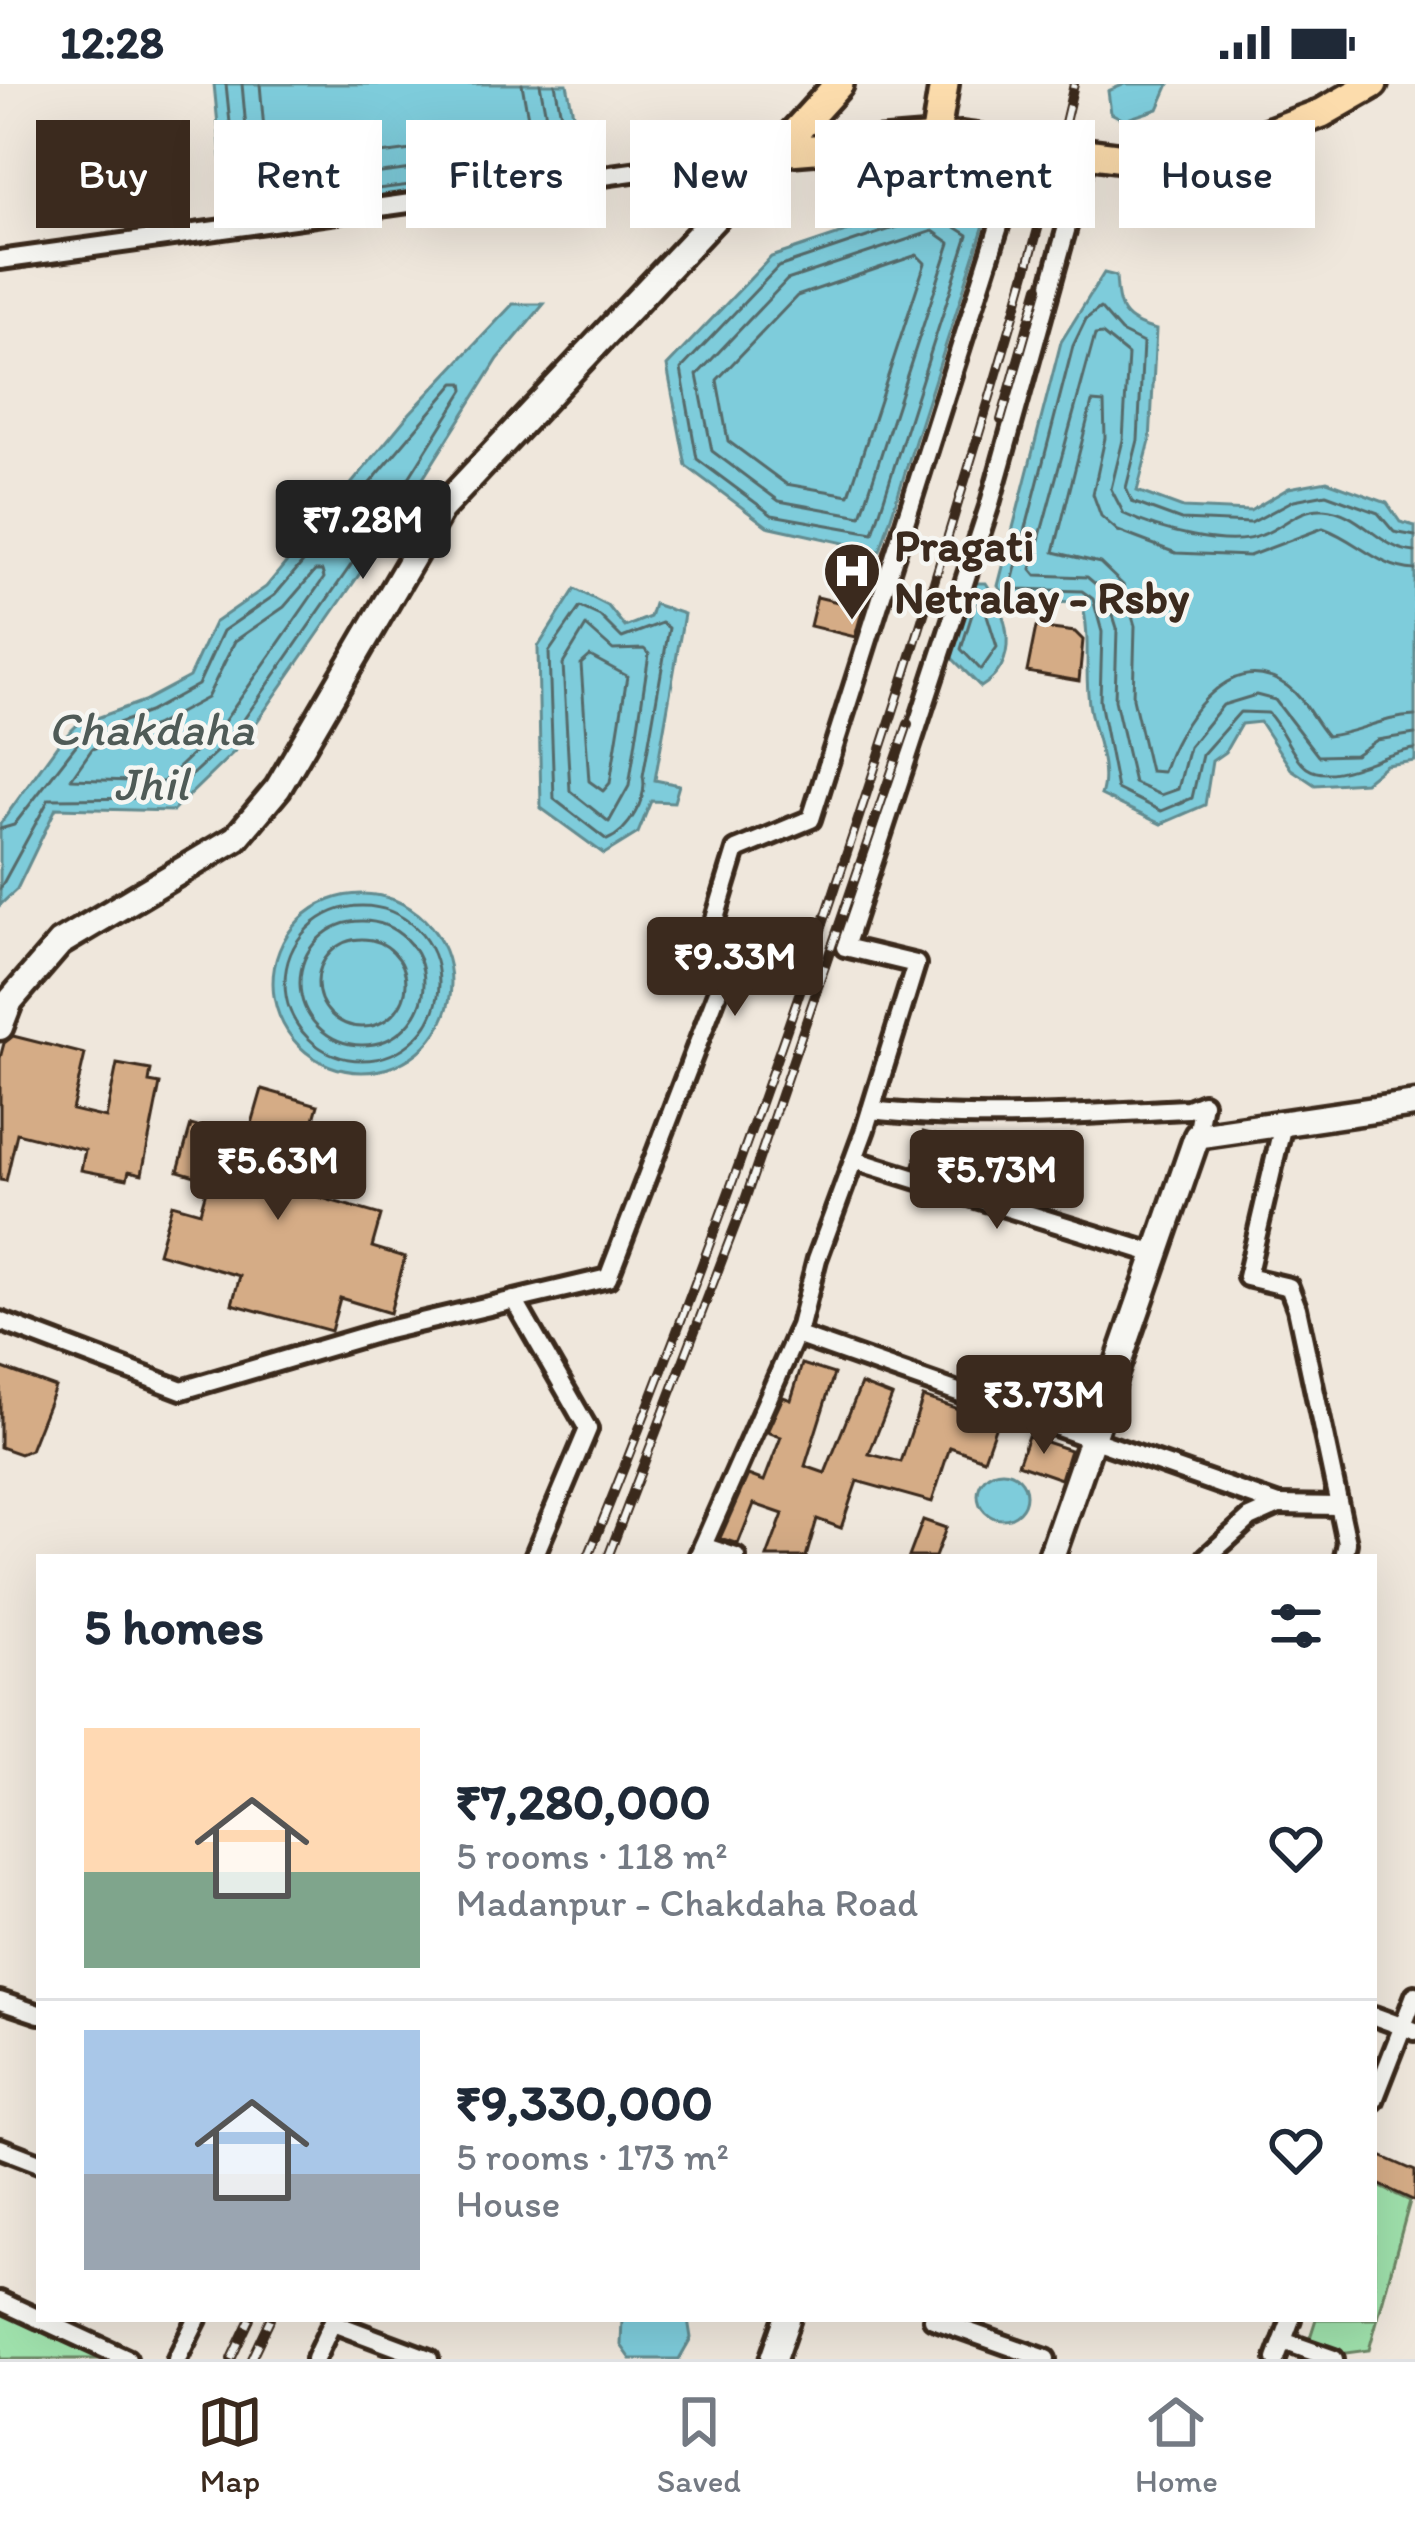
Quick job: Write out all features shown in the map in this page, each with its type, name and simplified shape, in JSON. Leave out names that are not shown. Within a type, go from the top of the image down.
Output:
[{"type":"main road","points":[[791,137],[839,84]]},
{"type":"main road","points":[[938,120],[944,84]]},
{"type":"main road","points":[[1095,155],[1162,163],[1201,158],[1322,113],[1373,84]]},
{"type":"main road","points":[[0,1027],[10,1001],[60,943],[236,838],[278,788],[441,508],[705,228]]},
{"type":"main road","points":[[1052,1554],[1197,1136],[1415,1104]]},
{"type":"main road","points":[[773,2359],[786,2322]]},
{"type":"street","points":[[0,260],[630,172]]},
{"type":"street","points":[[0,1321],[182,1390],[379,1332],[608,1277],[726,970],[707,944],[736,850],[811,819],[998,228]]},
{"type":"street","points":[[700,1551],[796,1335],[916,964],[845,947],[989,507],[1066,228]]},
{"type":"street","points":[[871,1110],[923,1116],[1054,1115],[1188,1109],[1203,1102],[1197,1136]]},
{"type":"street","points":[[1283,1124],[1247,1276],[1288,1287],[1297,1308],[1347,1543],[1345,1554]]},
{"type":"street","points":[[854,1160],[1156,1254]]},
{"type":"street","points":[[514,1300],[588,1429],[535,1554]]},
{"type":"street","points":[[796,1335],[1090,1443],[1279,1505],[1338,1506]]},
{"type":"street","points":[[1211,1554],[1250,1518],[1279,1505]]},
{"type":"street","points":[[1377,2094],[1408,2029],[1415,1995]]},
{"type":"street","points":[[0,2001],[36,2013]]},
{"type":"street","points":[[1377,2018],[1408,2029]]},
{"type":"street","points":[[0,2148],[36,2162]]},
{"type":"street","points":[[0,2301],[36,2318]]},
{"type":"street","points":[[46,2322],[127,2359]]},
{"type":"street","points":[[177,2359],[196,2322]]},
{"type":"street","points":[[315,2359],[333,2322]]},
{"type":"street","points":[[336,2322],[428,2359]]},
{"type":"street","points":[[941,2322],[1046,2359]]},
{"type":"street","points":[[1280,2350],[1334,2359]]},
{"type":"green space","points":[[1377,2185],[1410,2201],[1377,2321]]},
{"type":"green space","points":[[0,2305],[127,2359],[0,2359]]},
{"type":"green space","points":[[1315,2322],[1377,2322],[1369,2350],[1331,2355],[1308,2344]]},
{"type":"water","points":[[214,84],[567,84],[574,120],[406,120],[406,197],[382,199],[382,120],[218,120]]},
{"type":"water","points":[[1125,84],[1169,84],[1158,109],[1124,120],[1111,113],[1108,91]]},
{"type":"water","points":[[857,228],[983,228],[880,551],[767,526],[686,466],[667,366],[771,257]]},
{"type":"water","points":[[1104,273],[1116,276],[1120,306],[1128,318],[1156,330],[1150,441],[1137,491],[1183,508],[1250,511],[1289,488],[1327,481],[1387,503],[1400,522],[1415,526],[1415,761],[1386,765],[1365,782],[1315,785],[1291,769],[1260,722],[1241,724],[1225,752],[1212,761],[1205,805],[1161,824],[1101,795],[1103,764],[1088,696],[1082,603],[1010,601],[998,586],[1061,342]]},
{"type":"water","name":"Chakdaha Jhil","points":[[513,304],[544,304],[498,359],[395,523],[240,746],[173,811],[56,808],[17,889],[0,905],[0,824],[58,744],[77,725],[144,701],[189,677],[214,623],[266,587],[410,413]]},
{"type":"water","points":[[969,583],[986,583],[1001,610],[1007,638],[1002,665],[981,687],[947,653]]},
{"type":"water","points":[[575,589],[608,606],[625,627],[650,617],[654,604],[684,614],[655,780],[679,785],[674,802],[651,801],[638,833],[604,854],[541,808],[538,647]]},
{"type":"water","points":[[362,894],[396,901],[425,920],[444,949],[451,983],[444,1017],[425,1046],[396,1065],[362,1072],[328,1065],[299,1046],[280,1017],[273,983],[280,949],[299,920],[328,901]]},
{"type":"water","points":[[1002,1471],[1019,1478],[1026,1495],[1019,1512],[1002,1519],[985,1512],[978,1495],[985,1478]]},
{"type":"water","points":[[622,2322],[688,2322],[691,2338],[679,2359],[631,2359],[621,2345]]},
{"type":"building","points":[[817,597],[863,608],[855,637],[810,626]]},
{"type":"building","points":[[1036,627],[1075,632],[1083,640],[1079,681],[1027,672]]},
{"type":"building","points":[[13,1036],[85,1054],[72,1110],[106,1118],[117,1064],[151,1070],[149,1082],[160,1084],[142,1174],[129,1171],[127,1179],[81,1170],[85,1150],[17,1133],[6,1181],[0,1180],[0,1058],[4,1043]]},
{"type":"building","points":[[262,1089],[318,1105],[294,1190],[381,1215],[372,1247],[405,1257],[390,1313],[340,1298],[331,1331],[232,1304],[240,1276],[158,1253],[172,1204],[200,1212],[209,1180],[178,1171],[191,1125],[247,1141]]},
{"type":"building","points":[[923,1132],[946,1138],[936,1172],[914,1165]]},
{"type":"building","points":[[802,1364],[834,1374],[805,1466],[825,1473],[861,1384],[892,1396],[869,1454],[901,1462],[923,1397],[997,1422],[984,1459],[950,1447],[932,1502],[857,1481],[841,1528],[817,1519],[807,1554],[768,1554],[783,1514],[754,1504],[738,1544],[720,1538],[748,1475],[764,1481],[781,1437],[767,1432],[783,1397],[791,1400]]},
{"type":"building","points":[[0,1367],[55,1387],[30,1450],[20,1454],[0,1447]]},
{"type":"building","points":[[1028,1436],[1070,1450],[1061,1479],[1018,1464]]},
{"type":"building","points":[[923,1520],[946,1528],[936,1554],[910,1554]]},
{"type":"building","points":[[1377,2154],[1415,2171],[1415,2201],[1377,2183]]},
{"type":"railway","points":[[589,1554],[728,1195],[855,828],[990,396],[1074,84]]},
{"type":"railway","points":[[1001,420],[1039,287]]},
{"type":"railway","points":[[609,1554],[745,1200],[908,724]]},
{"type":"railway","points":[[231,2359],[249,2322]]},
{"type":"railway","points":[[251,2359],[269,2322]]},
{"type":"place","name":"Pragati Netralay - Rsby","points":[[852,622]]}]
